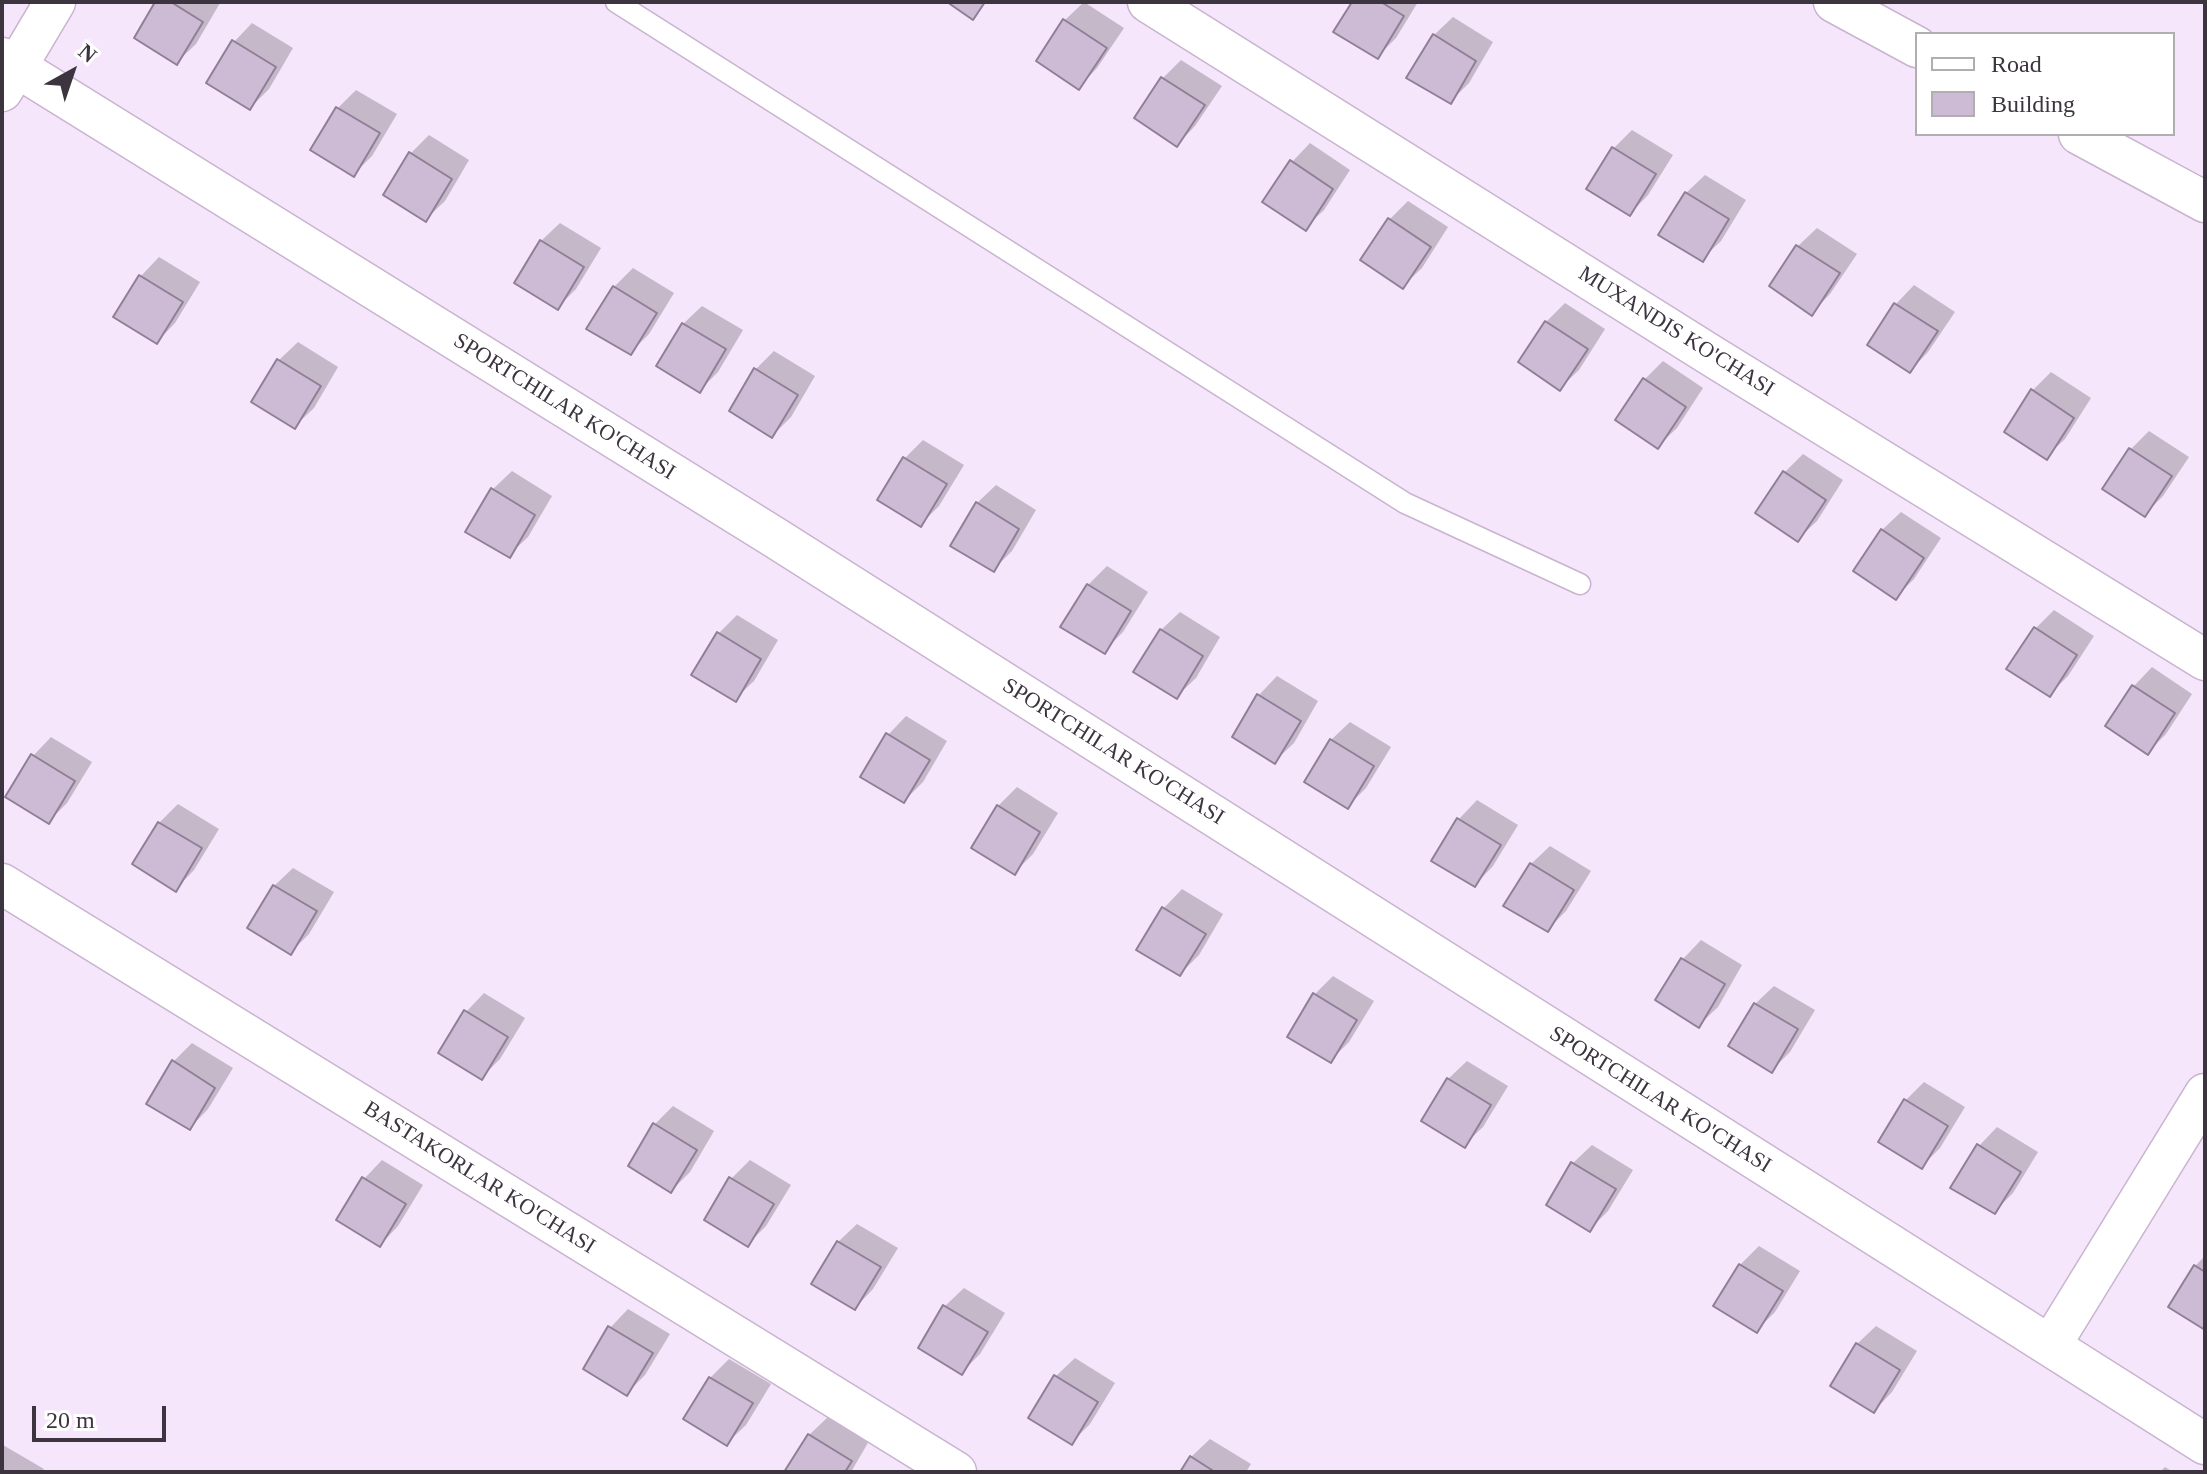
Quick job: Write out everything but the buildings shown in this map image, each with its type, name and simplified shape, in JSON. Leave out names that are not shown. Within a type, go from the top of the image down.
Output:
[{"type":"street","points":[[7,72],[55,2]]},
{"type":"street","name":"MUXANDIS KO'CHASI","points":[[1148,2],[1712,356],[2205,660]]},
{"type":"street","points":[[1834,2],[1915,46]]},
{"type":"street","name":"SPORTCHILAR KO'CHASI","points":[[7,72],[774,537],[2205,1444]]},
{"type":"street","points":[[2083,136],[2205,202]]},
{"type":"street","name":"BASTAKORLAR KO'CHASI","points":[[2,884],[956,1472]]},
{"type":"street","points":[[2050,1346],[2205,1094]]},
{"type":"lane","points":[[616,2],[1405,503],[1580,584]]}]
